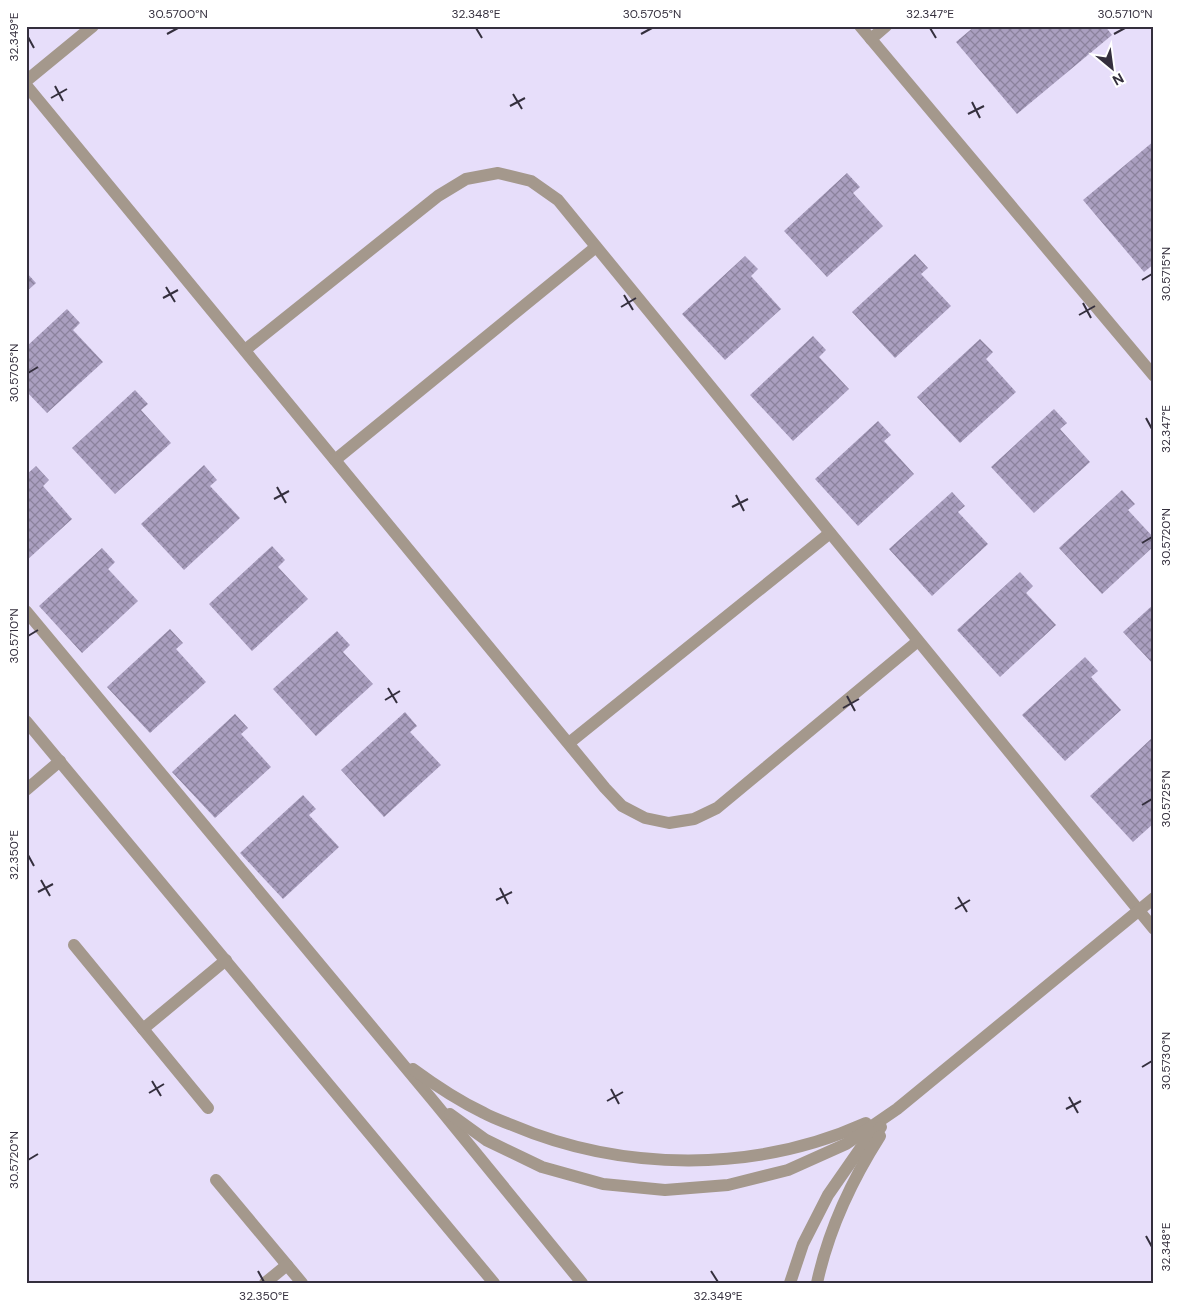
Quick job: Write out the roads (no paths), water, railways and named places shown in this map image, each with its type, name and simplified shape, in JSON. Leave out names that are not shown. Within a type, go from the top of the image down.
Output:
[{"type":"street","points":[[93,26],[26,83],[605,788],[622,806],[644,818],[669,823],[694,820],[717,808],[918,641]]},
{"type":"street","points":[[860,26],[1153,373]]},
{"type":"street","points":[[871,39],[886,26]]},
{"type":"street","points":[[245,350],[438,196],[466,179],[498,173],[531,181],[558,200],[1154,929]]},
{"type":"street","points":[[335,460],[596,247]]},
{"type":"street","points":[[568,743],[830,533]]},
{"type":"street","points":[[26,611],[436,1104],[582,1283]]},
{"type":"street","points":[[26,720],[494,1283]]},
{"type":"street","points":[[26,790],[60,761]]},
{"type":"street","points":[[436,1104],[486,1140],[542,1167],[603,1184],[665,1190],[728,1185],[788,1170],[846,1144],[898,1109],[1154,898]]},
{"type":"street","points":[[74,946],[208,1108]]},
{"type":"street","points":[[143,1029],[226,960]]},
{"type":"street","points":[[396,1056],[438,1088],[501,1121],[534,1134],[585,1150],[638,1158],[692,1161],[745,1157],[798,1147],[849,1131],[898,1109]]},
{"type":"street","points":[[790,1283],[804,1244],[828,1195],[860,1149],[898,1109]]},
{"type":"street","points":[[817,1283],[839,1214],[865,1160],[898,1109]]},
{"type":"street","points":[[216,1180],[302,1283]]},
{"type":"street","points":[[265,1283],[287,1265]]}]
